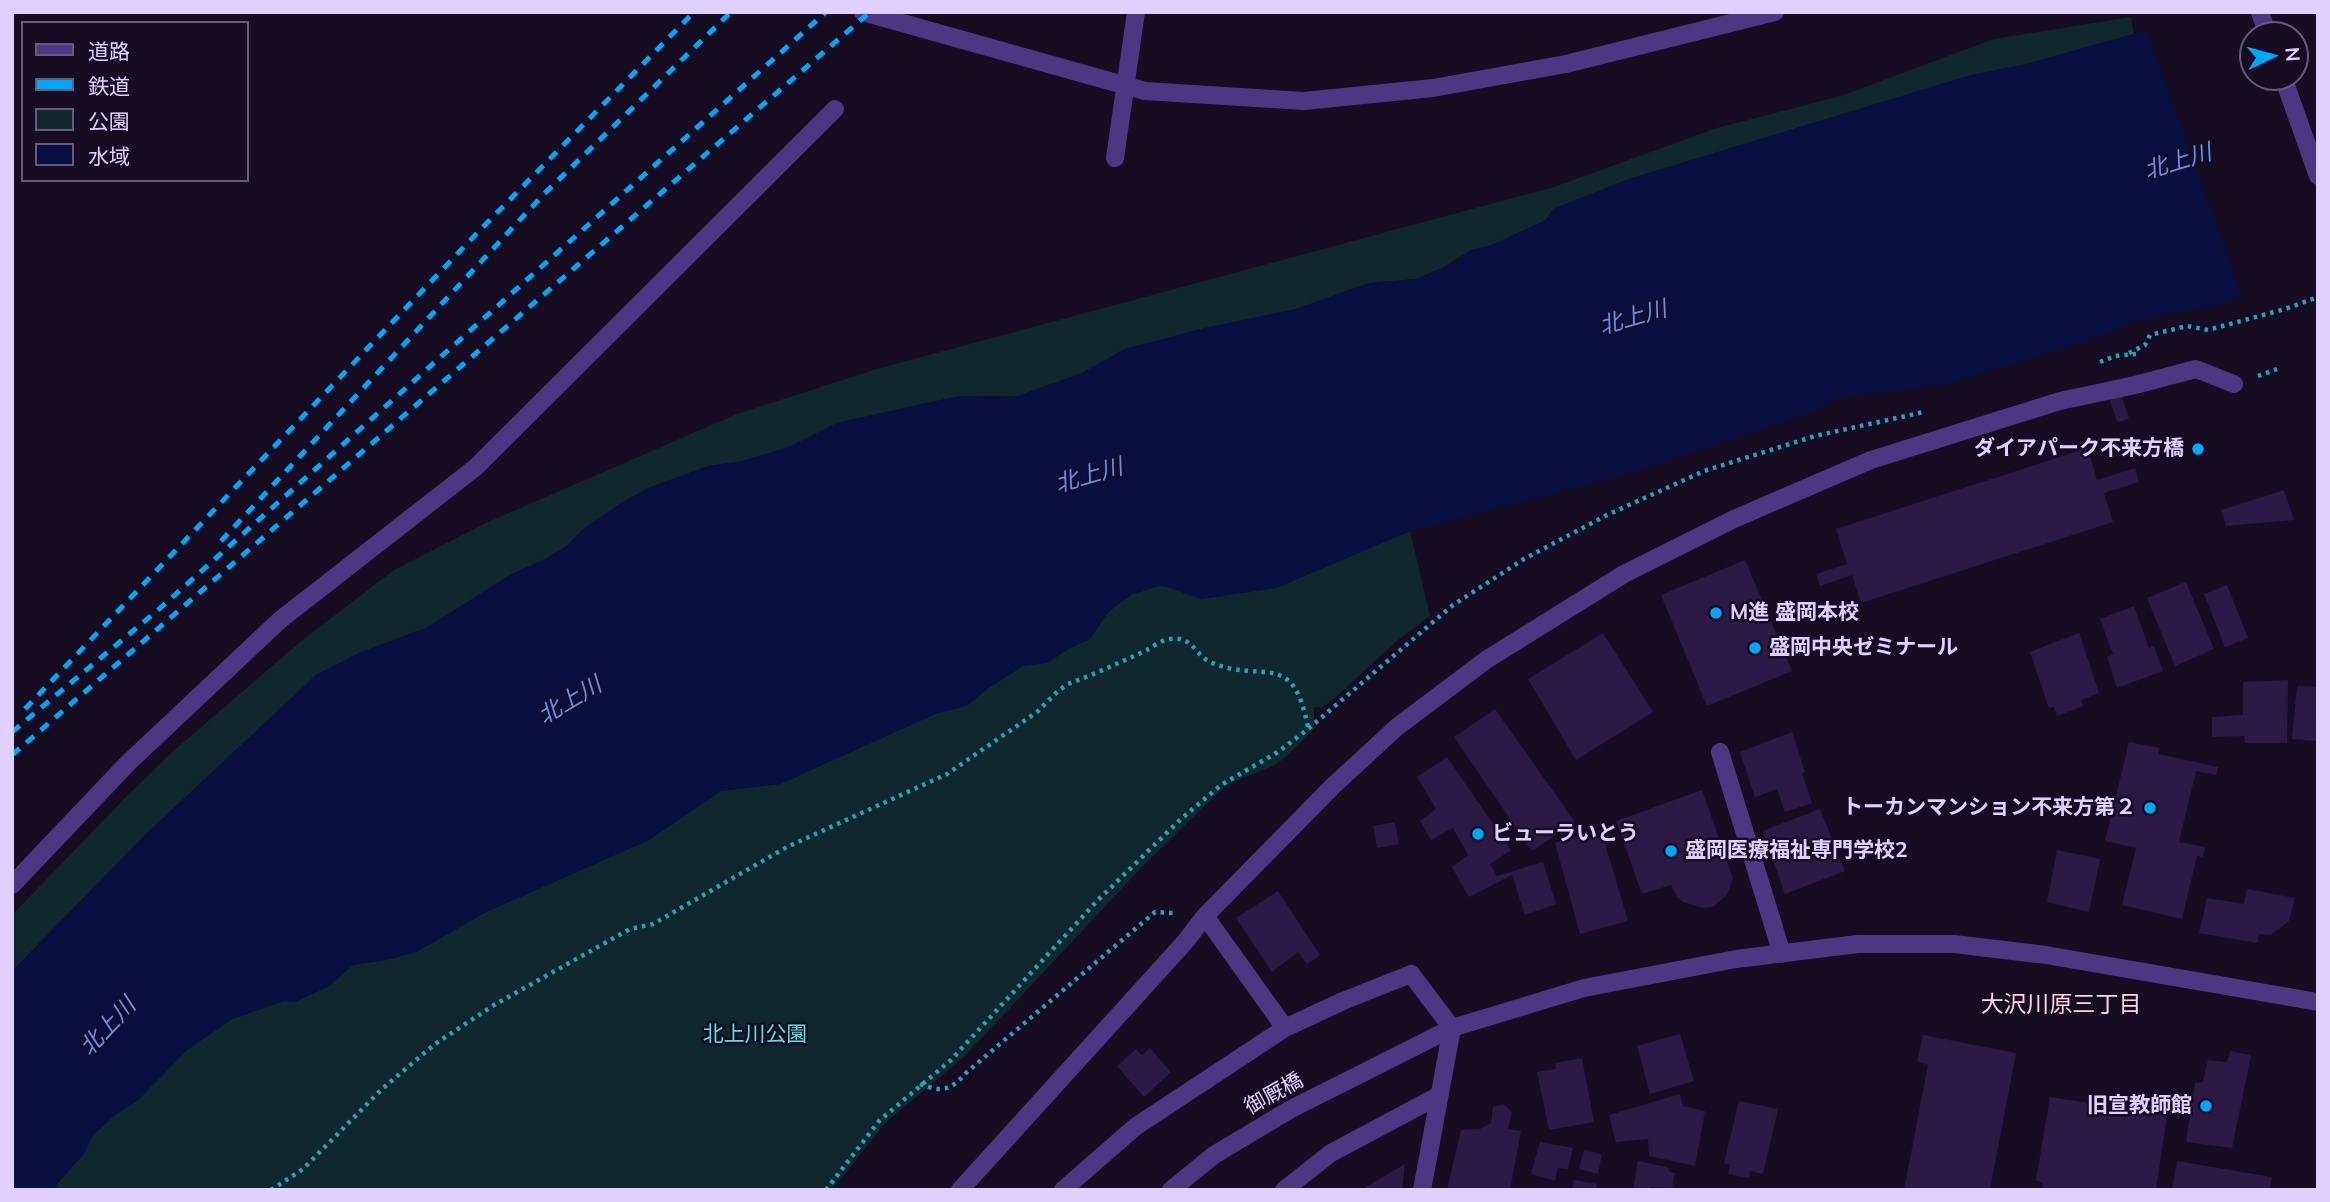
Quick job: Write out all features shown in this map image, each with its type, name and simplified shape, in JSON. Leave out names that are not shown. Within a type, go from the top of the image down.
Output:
[{"type":"street","points":[[863,12],[1145,91],[1304,101],[1433,88],[1566,64],[1775,12]]},
{"type":"street","points":[[1115,158],[1136,12]]},
{"type":"street","points":[[2288,91],[2318,176]]},
{"type":"street","points":[[12,885],[128,763],[280,621],[475,467],[835,109]]},
{"type":"street","points":[[960,1190],[1176,952],[1205,916],[1334,786],[1397,727],[1486,660],[1624,574],[1734,519],[1871,460],[2060,401],[2196,369],[2234,384]]},
{"type":"street","points":[[1720,752],[1782,954]]},
{"type":"street","points":[[1205,916],[1285,1028]]},
{"type":"street","name":"御厩橋","points":[[1171,1190],[1214,1155],[1291,1109],[1405,1049],[1452,1028],[1584,988],[1736,959],[1858,944],[1954,944],[2046,955],[2318,1002]]},
{"type":"street","points":[[1063,1190],[1135,1128],[1285,1028],[1343,1000],[1411,974],[1452,1028],[1422,1190]]},
{"type":"street","points":[[1284,1190],[1331,1153],[1438,1096]]},
{"type":"path","points":[[2125,355],[2145,345],[2150,335],[2187,326],[2208,330],[2318,297]]},
{"type":"path","points":[[271,1190],[303,1169],[417,1058],[495,1005],[630,929],[653,924],[787,847],[947,775],[1037,712],[1068,684],[1170,638],[1192,644],[1207,661],[1236,670],[1278,673],[1287,679],[1304,705],[1308,729],[1278,752],[1221,785],[1181,819],[1097,901],[951,1060],[878,1121],[826,1190]]},
{"type":"path","points":[[920,1084],[934,1089],[947,1089],[956,1085],[1155,912]]},
{"type":"green space","points":[[2131,17],[2134,34],[2026,64],[1971,75],[1629,179],[1553,209],[1546,220],[1492,245],[1469,251],[1444,267],[1416,279],[1369,283],[1296,309],[1205,328],[1125,349],[1082,373],[1018,396],[959,396],[837,423],[789,447],[743,461],[708,466],[648,488],[582,530],[567,546],[510,575],[428,627],[359,653],[316,675],[146,834],[12,971],[12,915],[170,754],[300,642],[394,570],[486,523],[737,414],[877,369],[1554,187],[1717,128],[1841,96],[1994,39]]},
{"type":"green space","name":"北上川公園","points":[[1410,531],[1430,616],[1398,640],[1330,702],[1323,707],[1314,707],[1314,729],[1282,760],[1222,789],[1140,869],[964,1057],[886,1122],[832,1190],[54,1190],[83,1155],[94,1134],[138,1100],[187,1050],[232,1019],[284,1001],[295,1002],[329,986],[353,965],[416,952],[486,912],[649,840],[721,791],[780,784],[935,714],[968,705],[1024,665],[1047,663],[1090,639],[1108,612],[1131,595],[1159,585],[1201,599],[1276,588]]},
{"type":"water","name":"北上川","points":[[2211,12],[2318,12],[2318,267],[2218,305],[2138,320],[2088,341],[1948,384],[1832,399],[1821,409],[1632,473],[1410,531],[1276,588],[1201,599],[1159,586],[1131,595],[1108,612],[1090,639],[1047,663],[1023,666],[968,705],[935,714],[780,784],[721,791],[649,840],[486,912],[416,952],[353,965],[329,986],[295,1002],[284,1001],[232,1019],[187,1050],[138,1100],[94,1134],[83,1155],[57,1183],[54,1190],[12,1190],[12,971],[146,834],[316,675],[359,653],[428,627],[510,575],[567,546],[582,530],[621,503],[649,488],[708,466],[743,461],[789,447],[837,423],[959,396],[1018,396],[1082,373],[1125,349],[1205,328],[1296,309],[1369,283],[1416,279],[1452,264],[1469,251],[1492,245],[1546,220],[1553,209],[1629,179],[1971,75],[2027,64]]},
{"type":"pier","points":[[2198,12],[2318,12],[2318,271],[2243,299],[2145,27]]},
{"type":"building","points":[[2121,394],[2129,419],[2117,422],[2109,397]]},
{"type":"building","points":[[2088,448],[2097,480],[2135,468],[2139,482],[2104,493],[2113,522],[1861,603],[1852,575],[1820,586],[1816,574],[1847,564],[1836,529]]},
{"type":"building","points":[[2284,490],[2294,520],[2226,526],[2221,510]]},
{"type":"building","points":[[1745,560],[1792,671],[1707,706],[1661,595]]},
{"type":"building","points":[[2186,582],[2214,649],[2175,666],[2147,598]]},
{"type":"building","points":[[2227,585],[2248,638],[2225,647],[2204,594]]},
{"type":"building","points":[[2134,606],[2149,648],[2154,646],[2163,671],[2117,688],[2107,657],[2113,654],[2100,619]]},
{"type":"building","points":[[1603,633],[1653,712],[1576,760],[1528,679]]},
{"type":"building","points":[[2079,633],[2099,693],[2081,700],[2083,706],[2057,716],[2054,707],[2049,708],[2030,652]]},
{"type":"building","points":[[2288,680],[2287,743],[2245,743],[2244,736],[2212,737],[2212,717],[2243,715],[2243,682]]},
{"type":"building","points":[[2297,686],[2318,687],[2316,741],[2292,739]]},
{"type":"building","points":[[1495,709],[1575,822],[1532,851],[1454,737]]},
{"type":"building","points":[[1792,732],[1812,803],[1785,812],[1777,789],[1755,797],[1740,752]]},
{"type":"building","name":"トーカンマンション不来方第２","points":[[2129,742],[2160,748],[2158,754],[2218,767],[2216,775],[2196,771],[2179,842],[2205,847],[2203,857],[2197,856],[2182,919],[2122,905],[2136,848],[2105,841]]},
{"type":"building","name":"ビューラいとう","points":[[1447,757],[1511,850],[1490,864],[1497,876],[1543,862],[1556,904],[1525,915],[1512,875],[1469,897],[1452,867],[1468,855],[1453,828],[1431,840],[1420,821],[1436,809],[1417,777]]},
{"type":"building","points":[[1702,790],[1733,878],[1727,895],[1713,907],[1703,908],[1683,902],[1671,885],[1642,894],[1616,821]]},
{"type":"building","points":[[1820,809],[1845,871],[1785,894],[1763,831]]},
{"type":"building","points":[[1395,822],[1399,844],[1377,848],[1373,826]]},
{"type":"building","points":[[1601,830],[1628,921],[1580,934],[1555,843]]},
{"type":"building","points":[[2057,850],[2100,859],[2089,912],[2047,902]]},
{"type":"building","points":[[2247,889],[2295,898],[2289,921],[2271,935],[2259,934],[2258,943],[2199,933],[2207,898],[2244,904]]},
{"type":"building","points":[[1278,891],[1320,955],[1307,964],[1298,952],[1272,972],[1236,918]]},
{"type":"building","points":[[1680,1034],[1694,1081],[1650,1094],[1637,1046]]},
{"type":"building","points":[[1923,1035],[2016,1053],[1990,1190],[1904,1190],[1928,1065],[1917,1061]]},
{"type":"building","points":[[1150,1048],[1171,1072],[1144,1097],[1117,1066],[1136,1049],[1142,1055]]},
{"type":"building","points":[[2230,1051],[2251,1055],[2232,1148],[2186,1142],[2195,1083],[2203,1082],[2208,1060],[2227,1062]]},
{"type":"building","points":[[1582,1058],[1594,1122],[1549,1130],[1537,1072],[1556,1069],[1555,1063]]},
{"type":"building","points":[[1680,1094],[1683,1106],[1705,1111],[1695,1166],[1649,1156],[1648,1139],[1616,1142],[1609,1115]]},
{"type":"building","points":[[2050,1097],[2167,1115],[2156,1190],[2042,1190],[2043,1183],[2036,1180]]},
{"type":"building","points":[[1739,1101],[1778,1109],[1763,1174],[1750,1171],[1749,1178],[1728,1174],[1730,1165],[1724,1163]]},
{"type":"building","points":[[1503,1104],[1512,1112],[1508,1129],[1521,1131],[1510,1190],[1447,1190],[1461,1130],[1480,1129],[1491,1123],[1493,1107]]},
{"type":"building","points":[[1540,1142],[1573,1148],[1568,1169],[1558,1168],[1555,1181],[1531,1174]]},
{"type":"building","points":[[1584,1150],[1602,1154],[1598,1174],[1579,1169]]},
{"type":"building","points":[[1638,1161],[1667,1167],[1670,1172],[1675,1173],[1672,1188],[1650,1187],[1649,1190],[1633,1190]]},
{"type":"building","points":[[2177,1161],[2272,1177],[2270,1190],[2172,1190]]},
{"type":"building","points":[[1405,1164],[1402,1190],[1364,1188]]},
{"type":"building","points":[[1574,1180],[1597,1184],[1596,1190],[1572,1190]]},
{"type":"railway","points":[[25,709],[480,230],[694,12]]},
{"type":"railway","points":[[221,541],[544,194],[731,12]]},
{"type":"railway","points":[[12,732],[158,610],[826,12]]},
{"type":"railway","points":[[12,755],[870,12]]},
{"type":"place","name":"ダイアパーク不来方橋","points":[[2198,449]]},
{"type":"place","name":"M進 盛岡本校","points":[[1716,613]]},
{"type":"place","name":"盛岡中央ゼミナール","points":[[1755,648]]},
{"type":"place","name":"トーカンマンション不来方第２","points":[[2150,808]]},
{"type":"place","name":"ビューラいとう","points":[[1478,834]]},
{"type":"place","name":"盛岡医療福祉専門学校2","points":[[1671,851]]},
{"type":"place","name":"旧宣教師館","points":[[2206,1106]]},
{"type":"district","name":"大沢川原三丁目","points":[[2061,1005]]}]
